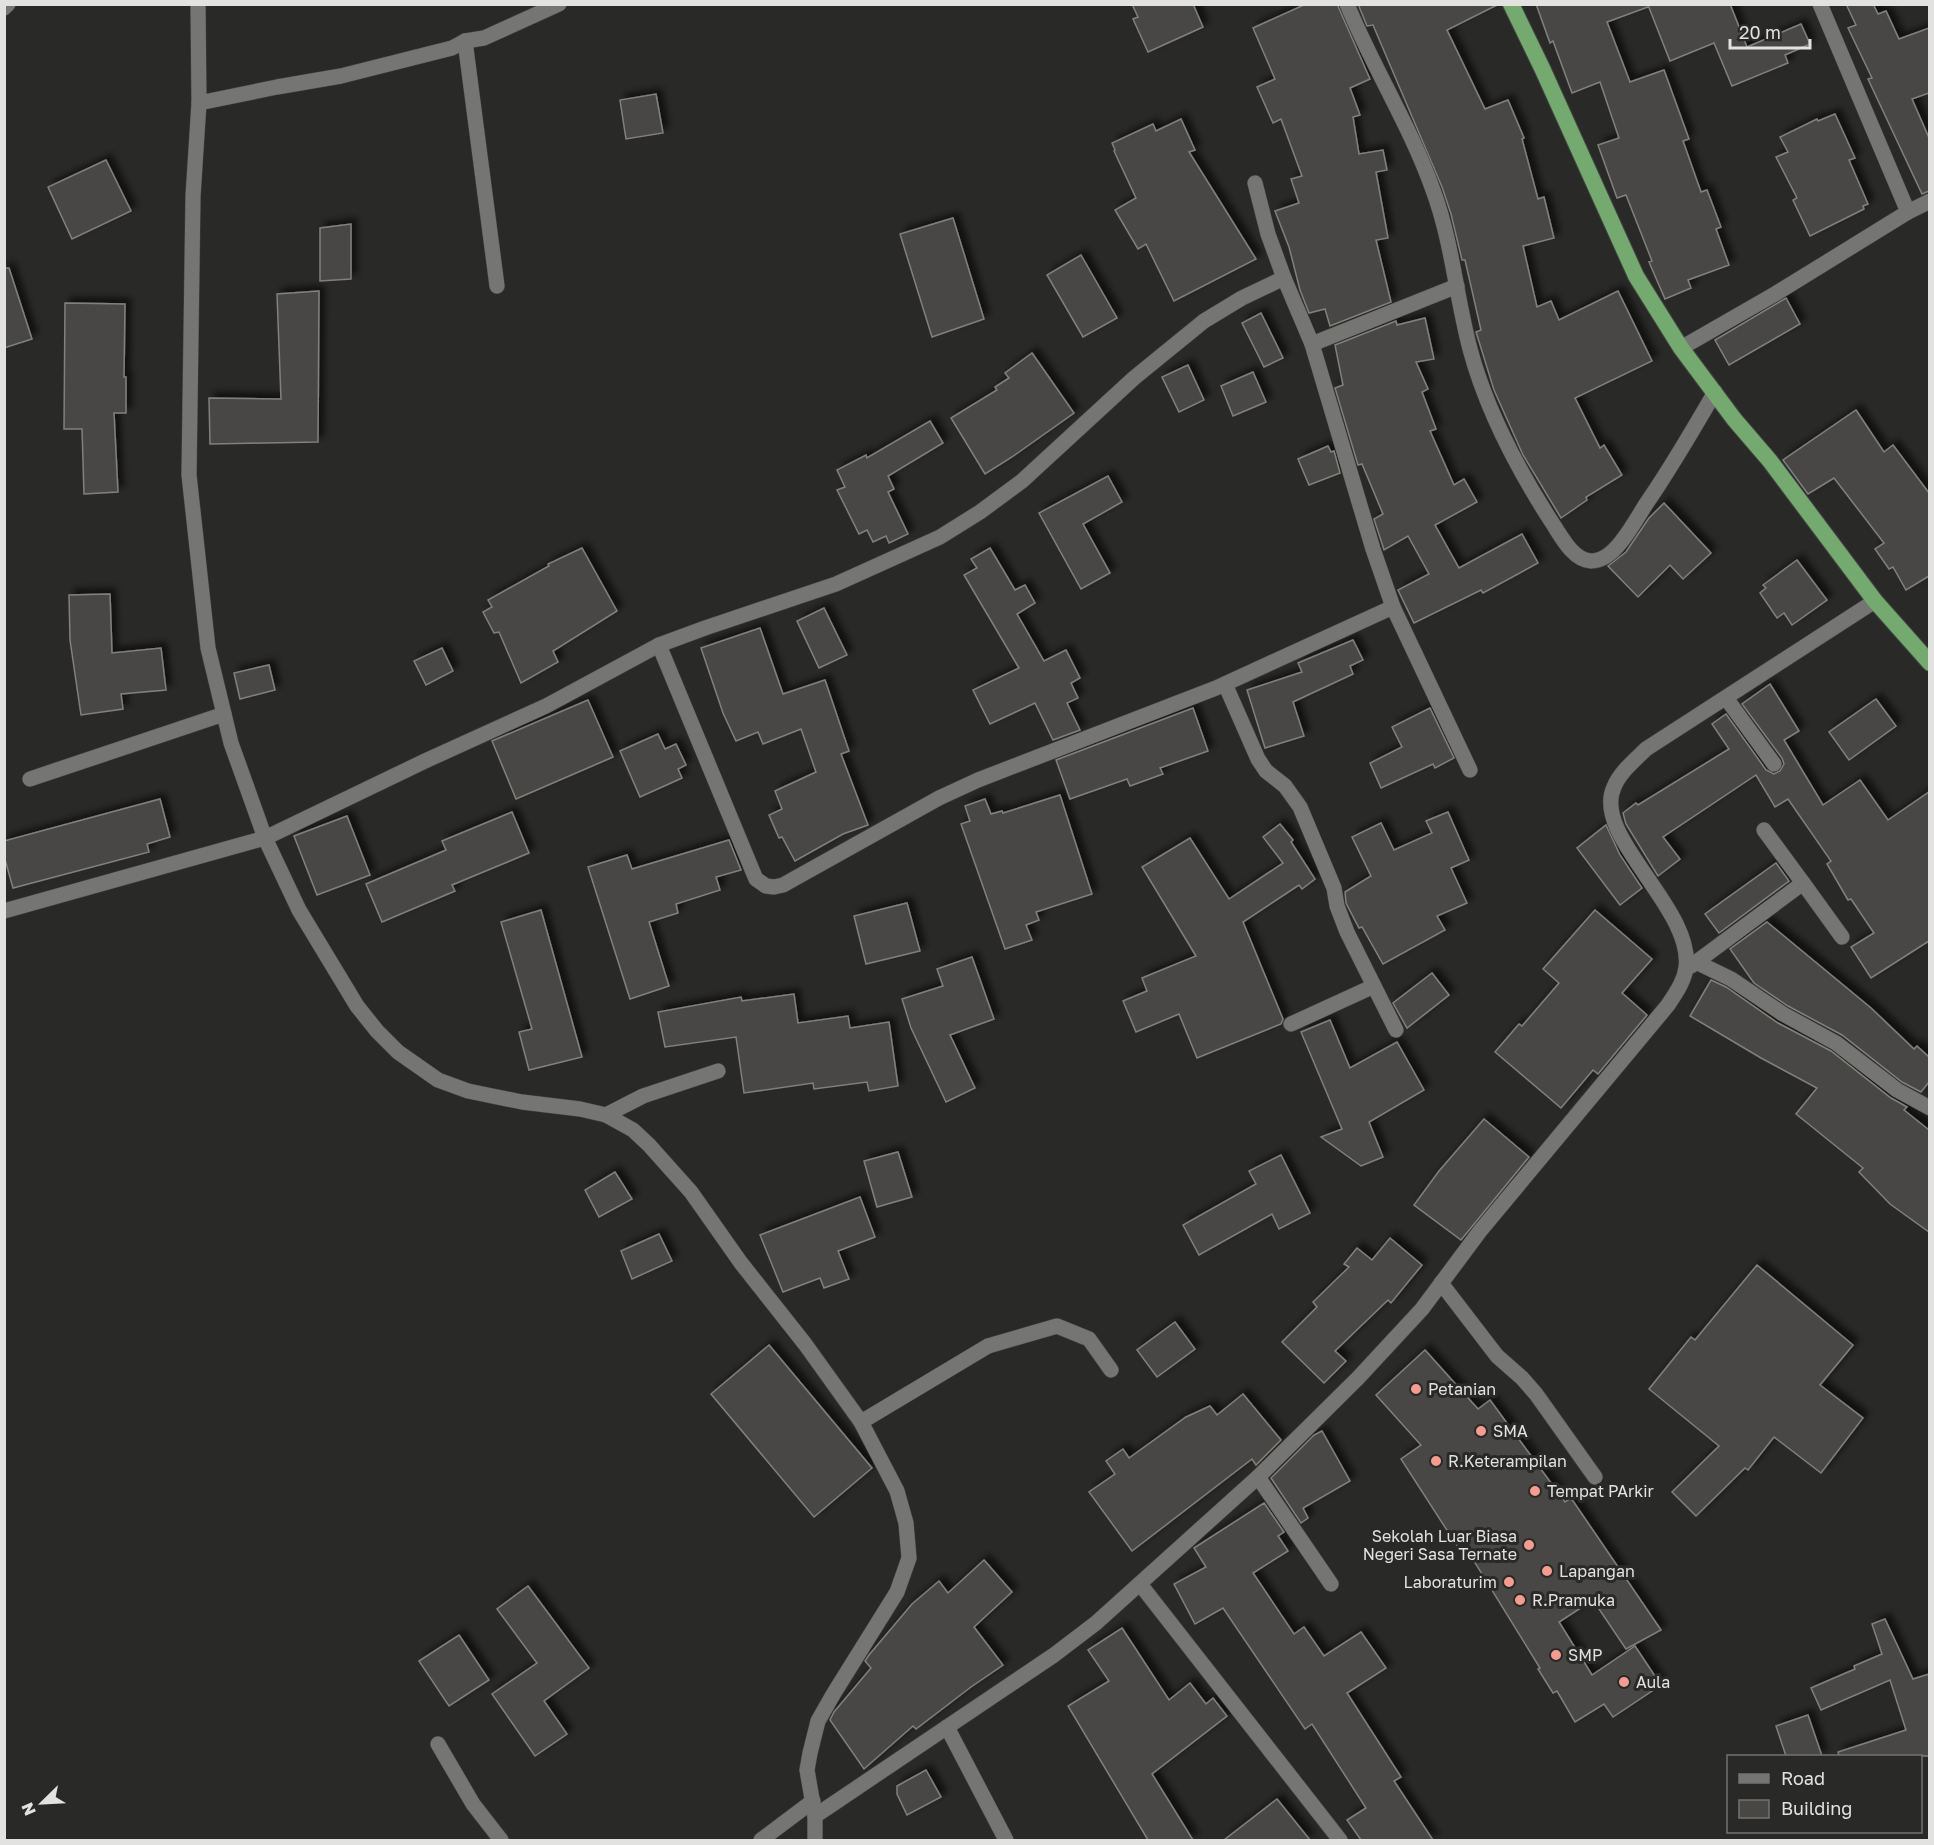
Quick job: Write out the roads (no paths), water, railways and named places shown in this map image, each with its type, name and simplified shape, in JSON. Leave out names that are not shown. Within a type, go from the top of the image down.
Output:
[{"type":"highway","points":[[1511,4],[1636,276],[1681,348],[1734,419],[1770,461],[1875,601],[1929,663]]},
{"type":"street","points":[[4,8],[8,4]]},
{"type":"street","points":[[198,4],[199,103],[193,196],[189,475],[208,648],[231,743],[265,838],[299,910],[357,1006],[377,1031],[398,1052],[438,1080],[468,1091],[606,1115],[633,1130],[691,1192],[741,1263],[805,1344],[861,1422],[897,1491],[906,1523],[909,1558],[897,1592],[818,1721],[807,1770],[814,1808],[815,1840]]},
{"type":"street","points":[[199,103],[341,76],[452,48],[465,41],[484,38],[559,4]]},
{"type":"street","points":[[1347,4],[1362,41],[1404,122],[1434,191],[1449,242],[1469,347],[1478,377],[1496,420],[1538,500],[1569,547],[1585,560],[1593,561],[1607,556],[1621,543],[1673,465],[1715,392]]},
{"type":"street","points":[[1820,4],[1908,212]]},
{"type":"street","points":[[465,41],[497,286]]},
{"type":"street","points":[[1255,183],[1268,234],[1312,344],[1373,549],[1393,607],[1470,770]]},
{"type":"street","points":[[1681,348],[1929,201]]},
{"type":"street","points":[[4,911],[265,838],[546,706],[659,645],[836,584],[940,537],[1022,481],[1091,420],[1134,378],[1204,321],[1242,298],[1284,278]]},
{"type":"street","points":[[1312,344],[1457,286]]},
{"type":"street","points":[[1691,965],[1677,922],[1640,867],[1614,822],[1610,808],[1614,787],[1626,769],[1646,749],[1875,601]]},
{"type":"street","points":[[659,645],[753,872],[761,884],[774,887],[783,885],[829,861],[939,798],[978,780],[1225,684],[1393,607]]},
{"type":"street","points":[[1225,684],[1258,759],[1266,771],[1285,786],[1300,807],[1334,888],[1337,906],[1347,932],[1396,1029]]},
{"type":"street","points":[[1726,698],[1774,764]]},
{"type":"street","points":[[30,779],[224,714]]},
{"type":"street","points":[[1764,830],[1842,937]]},
{"type":"street","points":[[761,1840],[947,1727],[1054,1655],[1096,1623],[1258,1477],[1381,1354],[1422,1309],[1480,1231],[1668,1005],[1691,965],[1803,883]]},
{"type":"street","points":[[1691,965],[1731,979],[1783,1014],[1836,1043],[1897,1090],[1929,1108]]},
{"type":"street","points":[[1291,1024],[1374,986]]},
{"type":"street","points":[[606,1115],[643,1096],[718,1071]]},
{"type":"street","points":[[1441,1283],[1497,1356],[1536,1394],[1595,1477]]},
{"type":"street","points":[[861,1422],[988,1346],[1058,1326],[1089,1339],[1111,1370]]},
{"type":"street","points":[[1258,1477],[1331,1584]]},
{"type":"street","points":[[1140,1584],[1340,1840]]},
{"type":"street","points":[[947,1727],[1006,1840]]},
{"type":"street","points":[[438,1744],[473,1804],[501,1840]]},
{"type":"place","name":"Petanian","points":[[1416,1389]]},
{"type":"place","name":"SMA","points":[[1481,1431]]},
{"type":"place","name":"R.Keterampilan","points":[[1436,1461]]},
{"type":"place","name":"Tempat PArkir","points":[[1535,1491]]},
{"type":"place","name":"Sekolah Luar Biasa Negeri Sasa Ternate","points":[[1529,1545]]},
{"type":"place","name":"Lapangan","points":[[1547,1571]]},
{"type":"place","name":"Laboraturim","points":[[1509,1582]]},
{"type":"place","name":"R.Pramuka","points":[[1520,1600]]},
{"type":"place","name":"SMP","points":[[1556,1655]]},
{"type":"place","name":"Aula","points":[[1624,1682]]}]
